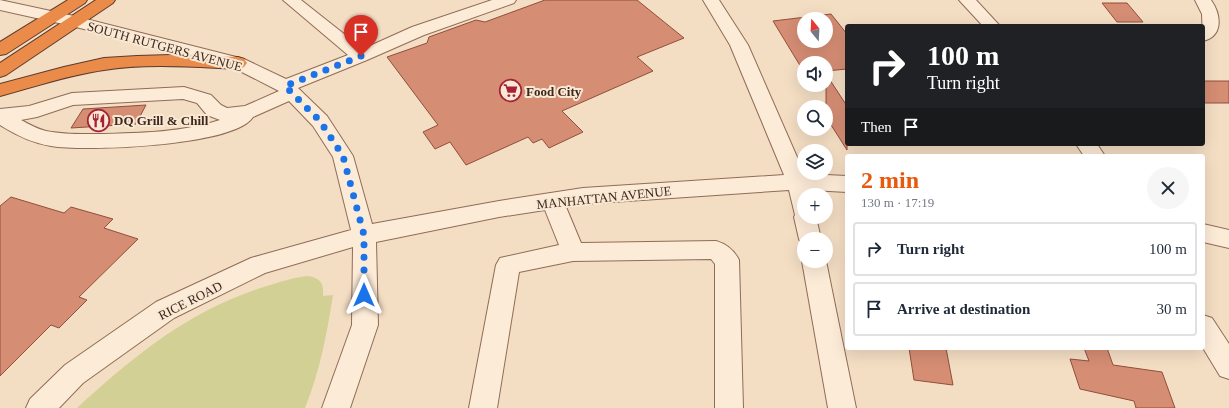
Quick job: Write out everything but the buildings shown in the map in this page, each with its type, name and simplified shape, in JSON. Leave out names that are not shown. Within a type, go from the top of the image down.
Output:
[{"type":"highway","points":[[0,50],[79,0]]},
{"type":"highway","points":[[0,71],[107,0]]},
{"type":"highway","points":[[0,90],[54,75],[103,64],[141,61],[238,63]]},
{"type":"street","points":[[291,0],[361,56]]},
{"type":"street","points":[[0,116],[40,137],[76,142],[189,134],[222,128],[240,120],[248,112],[289,89],[361,56],[418,31],[508,0]]},
{"type":"street","points":[[711,0],[739,45],[799,188]]},
{"type":"street","points":[[967,0],[990,24]]},
{"type":"street","points":[[1203,0],[1210,9],[1212,16],[1210,28],[1205,34]]},
{"type":"street","name":"SOUTH RUTGERS AVENUE","points":[[1,6],[74,21],[238,63],[289,89],[320,121],[343,156],[364,235],[365,325],[336,408]]},
{"type":"street","points":[[0,116],[30,112],[72,99],[184,93],[204,99],[214,110],[225,115],[248,112]]},
{"type":"street","name":"MANHATTAN AVENUE","points":[[364,235],[499,209],[583,196],[798,182],[845,184]]},
{"type":"street","points":[[554,201],[573,252]]},
{"type":"street","points":[[1205,233],[1229,239]]},
{"type":"street","name":"RICE ROAD","points":[[40,408],[74,374],[165,310],[260,265],[364,235]]},
{"type":"street","points":[[483,408],[508,265],[573,252],[716,250],[728,260],[729,408]]},
{"type":"street","points":[[815,268],[842,408]]},
{"type":"street","points":[[1205,329],[1229,367]]},
{"type":"shaded area","points":[[308,276],[316,278],[321,282],[323,296],[333,295],[322,352],[315,380],[305,408],[77,408],[143,352],[165,336],[213,307],[282,281]]},
{"type":"place","name":"Food City","points":[[510,91]]},
{"type":"place","name":"DQ Grill & Chill","points":[[99,120]]},
{"type":"route","points":[[361,56],[285,86],[320,121],[343,156],[364,235],[364,295]]}]
